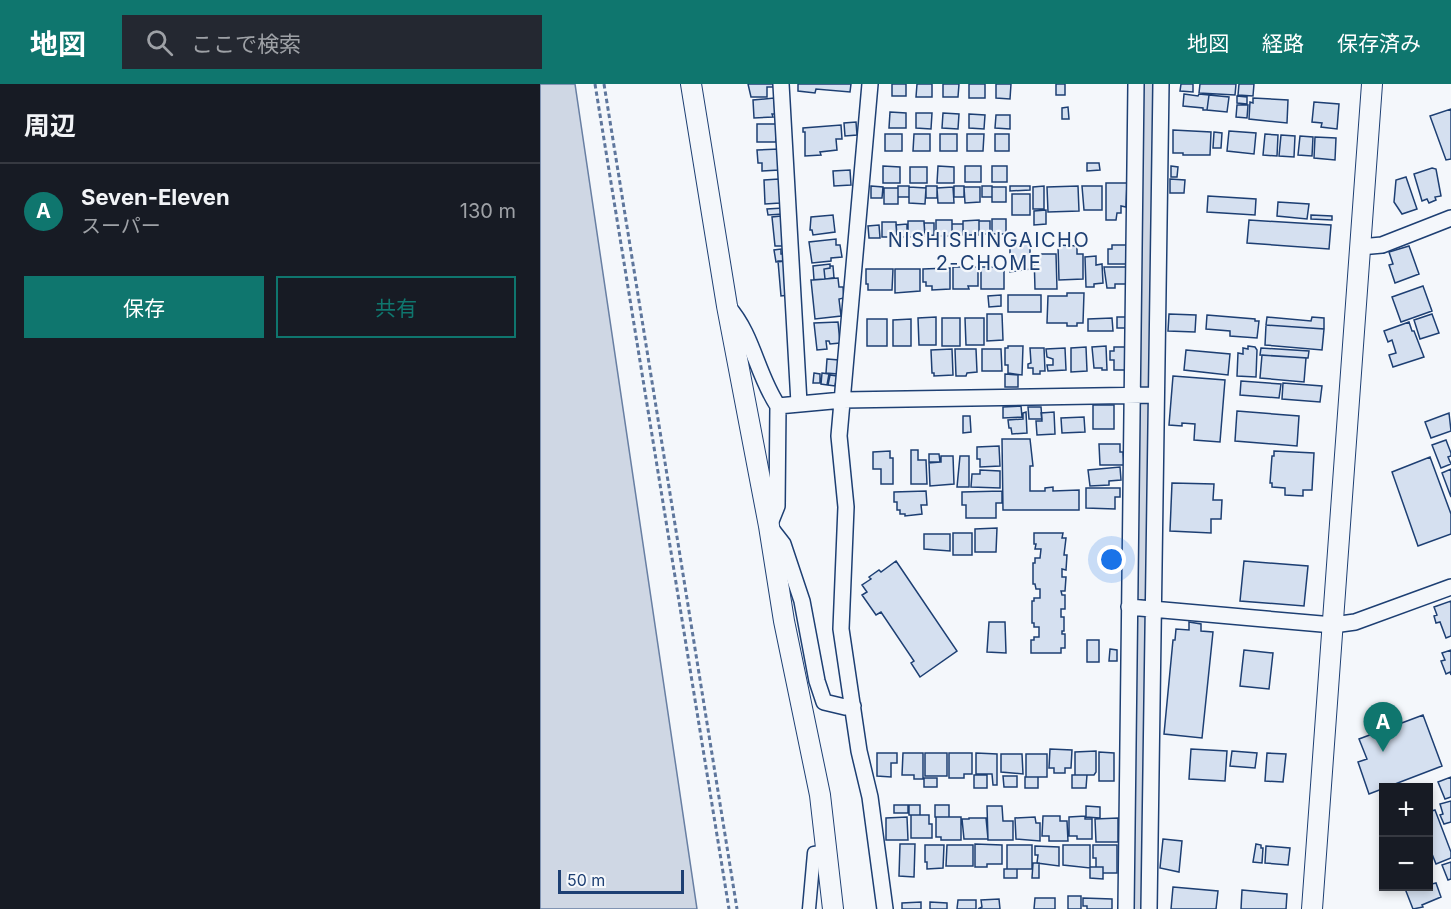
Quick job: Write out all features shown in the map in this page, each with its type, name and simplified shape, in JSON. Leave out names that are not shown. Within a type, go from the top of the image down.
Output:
[{"type":"street","points":[[781,84],[799,403]]},
{"type":"street","points":[[870,84],[838,436],[846,507],[841,628],[859,751],[870,797],[885,909]]},
{"type":"street","points":[[1136,84],[1144,395],[1140,608],[1149,909]]},
{"type":"street","points":[[1126,909],[1140,608],[1144,395],[1161,84]]},
{"type":"street","points":[[1312,909],[1372,84]]},
{"type":"street","points":[[694,88],[727,306],[769,526],[784,621],[820,795],[833,909]]},
{"type":"street","points":[[1360,247],[1382,245],[1451,218]]},
{"type":"street","points":[[727,306],[738,318],[767,390],[778,406],[777,506],[769,526]]},
{"type":"street","points":[[778,406],[843,400],[1144,395]]},
{"type":"street","points":[[769,526],[783,544],[802,600],[817,681],[824,702],[845,707],[853,706]]},
{"type":"street","points":[[1140,608],[1333,625],[1354,622],[1451,587]]},
{"type":"street","points":[[809,909],[814,853],[827,851]]},
{"type":"path","points":[[596,84],[729,909]]},
{"type":"path","points":[[604,84],[737,909]]},
{"type":"shaded area","points":[[540,84],[575,84],[697,909],[540,909]]},
{"type":"building","points":[[748,84],[774,84],[774,87],[767,87],[767,97],[751,97]]},
{"type":"building","points":[[798,84],[851,84],[850,92],[816,89],[815,93],[798,91]]},
{"type":"building","points":[[892,84],[906,84],[906,96],[892,96]]},
{"type":"building","points":[[917,84],[932,84],[932,97],[916,97]]},
{"type":"building","points":[[943,84],[959,84],[958,97],[943,97]]},
{"type":"building","points":[[969,84],[985,84],[985,98],[969,98]]},
{"type":"building","points":[[996,84],[1011,84],[1010,99],[996,98]]},
{"type":"building","points":[[1056,84],[1065,84],[1065,95],[1056,95]]},
{"type":"building","points":[[1181,84],[1193,84],[1193,92],[1180,91]]},
{"type":"building","points":[[1200,84],[1236,84],[1235,95],[1199,93]]},
{"type":"building","points":[[1239,84],[1254,84],[1253,96],[1238,95]]},
{"type":"building","points":[[1184,94],[1209,95],[1207,110],[1183,106]]},
{"type":"building","points":[[1209,95],[1229,97],[1227,112],[1207,110]]},
{"type":"building","points":[[1237,96],[1247,97],[1247,104],[1237,103]]},
{"type":"building","points":[[774,98],[775,114],[772,114],[773,117],[754,118],[753,100]]},
{"type":"building","points":[[1253,98],[1288,100],[1287,123],[1249,119],[1250,102],[1253,103]]},
{"type":"building","points":[[1314,102],[1339,104],[1337,129],[1321,127],[1322,123],[1312,122]]},
{"type":"building","points":[[1237,105],[1248,105],[1247,118],[1236,117]]},
{"type":"building","points":[[1068,107],[1069,119],[1062,119],[1062,108]]},
{"type":"building","points":[[1451,109],[1451,159],[1446,160],[1430,116]]},
{"type":"building","points":[[890,112],[906,113],[906,128],[889,128]]},
{"type":"building","points":[[916,113],[932,113],[931,129],[916,128]]},
{"type":"building","points":[[943,113],[959,114],[958,129],[942,128]]},
{"type":"building","points":[[969,114],[985,115],[984,129],[969,128]]},
{"type":"building","points":[[996,115],[1010,115],[1010,129],[995,128]]},
{"type":"building","points":[[856,122],[857,135],[845,136],[844,123]]},
{"type":"building","points":[[757,124],[776,124],[776,142],[757,142]]},
{"type":"building","points":[[841,125],[842,139],[836,139],[837,150],[820,152],[821,155],[805,156],[803,128]]},
{"type":"building","points":[[1173,130],[1211,132],[1210,155],[1173,153]]},
{"type":"building","points":[[1229,131],[1256,133],[1254,154],[1227,151]]},
{"type":"building","points":[[1214,132],[1222,133],[1221,148],[1213,148]]},
{"type":"building","points":[[885,134],[902,134],[902,151],[885,151]]},
{"type":"building","points":[[914,134],[930,134],[930,151],[913,151]]},
{"type":"building","points":[[940,134],[957,134],[957,151],[940,151]]},
{"type":"building","points":[[967,134],[984,134],[983,151],[967,151]]},
{"type":"building","points":[[995,134],[1009,134],[1009,151],[995,151]]},
{"type":"building","points":[[1265,134],[1278,135],[1277,156],[1263,155]]},
{"type":"building","points":[[1281,135],[1295,136],[1294,157],[1279,156]]},
{"type":"building","points":[[1300,136],[1313,137],[1312,156],[1298,155]]},
{"type":"building","points":[[1315,137],[1336,138],[1335,160],[1314,158]]},
{"type":"building","points":[[779,149],[779,170],[762,171],[762,163],[758,163],[757,150]]},
{"type":"building","points":[[1087,163],[1099,163],[1100,170],[1087,171]]},
{"type":"building","points":[[883,166],[900,167],[900,183],[883,183]]},
{"type":"building","points":[[938,166],[954,167],[954,183],[937,183]]},
{"type":"building","points":[[965,166],[981,166],[981,182],[965,182]]},
{"type":"building","points":[[992,166],[1007,166],[1007,182],[992,182]]},
{"type":"building","points":[[1171,166],[1178,167],[1177,177],[1171,177]]},
{"type":"building","points":[[910,167],[927,167],[927,183],[910,183]]},
{"type":"building","points":[[1432,168],[1436,169],[1441,196],[1435,197],[1436,200],[1429,203],[1427,199],[1422,201],[1414,174]]},
{"type":"building","points":[[850,170],[851,185],[834,186],[833,171]]},
{"type":"building","points":[[1406,177],[1417,209],[1402,214],[1394,202],[1396,180]]},
{"type":"building","points":[[779,179],[780,203],[765,204],[764,180]]},
{"type":"building","points":[[1170,179],[1185,180],[1184,193],[1170,193]]},
{"type":"building","points":[[1106,183],[1127,183],[1126,207],[1121,206],[1121,213],[1117,213],[1116,220],[1106,220]]},
{"type":"building","points":[[871,186],[883,187],[882,198],[871,198]]},
{"type":"building","points":[[898,186],[909,186],[909,197],[898,197]]},
{"type":"building","points":[[926,186],[937,186],[937,198],[926,198]]},
{"type":"building","points":[[954,186],[964,186],[964,197],[954,197]]},
{"type":"building","points":[[982,186],[992,186],[992,197],[982,197]]},
{"type":"building","points":[[1010,186],[1030,186],[1030,190],[1010,191]]},
{"type":"building","points":[[1044,186],[1044,209],[1033,209],[1033,187]]},
{"type":"building","points":[[1078,186],[1079,211],[1048,212],[1047,187]]},
{"type":"building","points":[[1082,186],[1102,186],[1102,210],[1084,210]]},
{"type":"building","points":[[909,187],[926,188],[925,204],[909,203]]},
{"type":"building","points":[[953,187],[954,203],[938,203],[937,188]]},
{"type":"building","points":[[964,187],[980,187],[980,202],[965,203]]},
{"type":"building","points":[[992,187],[1006,187],[1006,202],[992,202]]},
{"type":"building","points":[[884,188],[898,188],[898,204],[884,204]]},
{"type":"building","points":[[1012,194],[1030,194],[1030,215],[1012,215]]},
{"type":"building","points":[[1208,196],[1256,199],[1255,215],[1207,212]]},
{"type":"building","points":[[1278,202],[1309,204],[1307,219],[1277,216]]},
{"type":"building","points":[[783,208],[783,214],[768,215],[767,209]]},
{"type":"building","points":[[1046,210],[1046,224],[1034,225],[1034,211]]},
{"type":"building","points":[[833,215],[835,232],[813,235],[810,230],[811,217]]},
{"type":"building","points":[[1311,215],[1332,216],[1332,220],[1311,219]]},
{"type":"building","points":[[781,216],[783,246],[775,246],[772,217]]},
{"type":"building","points":[[992,219],[1006,219],[1006,234],[992,234]]},
{"type":"building","points":[[936,220],[952,220],[952,236],[936,236]]},
{"type":"building","points":[[979,220],[979,235],[963,235],[963,221]]},
{"type":"building","points":[[1249,220],[1331,225],[1329,249],[1247,243]]},
{"type":"building","points":[[908,221],[924,221],[925,236],[908,237]]},
{"type":"building","points":[[979,221],[990,221],[990,234],[979,234]]},
{"type":"building","points":[[882,222],[896,222],[897,237],[882,237]]},
{"type":"building","points":[[924,223],[934,223],[934,235],[925,236]]},
{"type":"building","points":[[907,224],[907,237],[897,237],[896,225]]},
{"type":"building","points":[[952,224],[963,224],[963,235],[952,235]]},
{"type":"building","points":[[879,225],[880,238],[869,238],[868,226]]},
{"type":"building","points":[[836,239],[836,245],[840,245],[842,257],[812,263],[809,242]]},
{"type":"building","points":[[1010,244],[1030,244],[1030,269],[1010,272]]},
{"type":"building","points":[[1058,245],[1077,246],[1077,254],[1083,254],[1083,279],[1059,280]]},
{"type":"building","points":[[1112,245],[1127,245],[1127,264],[1108,264],[1108,249],[1112,249]]},
{"type":"building","points":[[1409,246],[1419,274],[1395,283],[1389,265],[1393,264],[1389,252]]},
{"type":"building","points":[[781,249],[781,254],[786,254],[787,261],[776,262],[774,250]]},
{"type":"building","points":[[1034,254],[1056,254],[1057,289],[1035,289]]},
{"type":"building","points":[[1096,256],[1096,265],[1102,264],[1103,283],[1094,284],[1094,287],[1086,287],[1085,257]]},
{"type":"building","points":[[778,261],[786,261],[789,295],[781,296]]},
{"type":"building","points":[[830,264],[830,268],[824,269],[825,279],[814,280],[813,266]]},
{"type":"building","points":[[833,266],[834,278],[825,279],[824,269]]},
{"type":"building","points":[[953,267],[978,267],[978,286],[968,286],[969,289],[953,289]]},
{"type":"building","points":[[981,267],[1004,267],[1004,289],[981,289]]},
{"type":"building","points":[[1104,267],[1127,267],[1127,284],[1115,284],[1115,288],[1107,288]]},
{"type":"building","points":[[950,268],[950,289],[932,290],[932,286],[926,286],[926,282],[923,282],[923,269]]},
{"type":"building","points":[[866,269],[893,269],[892,290],[868,290]]},
{"type":"building","points":[[895,269],[920,269],[920,291],[895,293]]},
{"type":"building","points":[[838,278],[839,287],[843,287],[844,298],[839,299],[841,316],[815,319],[811,280]]},
{"type":"building","points":[[1423,286],[1432,311],[1401,322],[1392,297]]},
{"type":"building","points":[[1067,293],[1084,293],[1083,323],[1077,323],[1077,326],[1067,326],[1067,323],[1047,323],[1048,296],[1067,296]]},
{"type":"building","points":[[1001,295],[1001,306],[989,307],[988,296]]},
{"type":"building","points":[[1008,295],[1041,295],[1041,312],[1008,312]]},
{"type":"building","points":[[987,314],[1002,314],[1003,340],[987,341]]},
{"type":"building","points":[[1169,314],[1196,315],[1195,332],[1168,331]]},
{"type":"building","points":[[1432,314],[1439,333],[1420,339],[1414,320]]},
{"type":"building","points":[[1207,315],[1255,319],[1259,321],[1257,338],[1230,336],[1230,331],[1206,329]]},
{"type":"building","points":[[936,317],[936,345],[919,345],[918,318]]},
{"type":"building","points":[[1117,317],[1127,317],[1127,328],[1117,328]]},
{"type":"building","points":[[1267,317],[1311,321],[1312,317],[1324,318],[1324,329],[1266,325]]},
{"type":"building","points":[[942,318],[960,318],[960,346],[942,346]]},
{"type":"building","points":[[965,318],[984,318],[984,345],[966,345]]},
{"type":"building","points":[[1112,318],[1113,331],[1088,331],[1088,319]]},
{"type":"building","points":[[867,319],[887,319],[887,346],[867,346]]},
{"type":"building","points":[[911,319],[911,346],[893,346],[893,320]]},
{"type":"building","points":[[838,322],[840,343],[830,344],[826,341],[827,349],[817,350],[814,323]]},
{"type":"building","points":[[1409,322],[1424,357],[1393,367],[1389,355],[1396,353],[1392,340],[1388,342],[1384,331]]},
{"type":"building","points":[[1266,325],[1324,329],[1322,350],[1265,345]]},
{"type":"building","points":[[1023,346],[1022,375],[1008,373],[1008,365],[1005,365],[1005,348]]},
{"type":"building","points":[[1106,346],[1107,370],[1094,368],[1092,347]]},
{"type":"building","points":[[1248,346],[1255,347],[1257,350],[1256,377],[1237,376],[1238,353],[1243,354],[1243,348],[1248,349]]},
{"type":"building","points":[[1086,347],[1087,371],[1071,372],[1071,348]]},
{"type":"building","points":[[1114,347],[1126,347],[1126,370],[1114,370],[1114,360],[1110,360],[1110,351],[1114,351]]},
{"type":"building","points":[[1030,348],[1044,348],[1045,371],[1040,371],[1040,374],[1033,374],[1033,368],[1028,368],[1028,364],[1031,363]]},
{"type":"building","points":[[1065,348],[1066,370],[1048,371],[1047,365],[1053,365],[1053,359],[1047,357],[1046,349]]},
{"type":"building","points":[[1261,348],[1309,351],[1308,358],[1260,355]]},
{"type":"building","points":[[952,349],[953,375],[934,376],[931,350]]},
{"type":"building","points":[[955,349],[976,349],[977,372],[967,373],[966,376],[956,376]]},
{"type":"building","points":[[982,349],[1001,349],[1002,371],[982,371]]},
{"type":"building","points":[[1186,350],[1230,354],[1228,375],[1184,370]]},
{"type":"building","points":[[1262,355],[1306,358],[1304,382],[1260,378]]},
{"type":"building","points":[[827,359],[839,360],[838,374],[826,373]]},
{"type":"building","points":[[814,373],[820,374],[820,383],[813,383]]},
{"type":"building","points":[[822,373],[829,374],[827,385],[821,384]]},
{"type":"building","points":[[1005,374],[1018,375],[1018,387],[1005,387]]},
{"type":"building","points":[[830,375],[837,376],[835,386],[828,385]]},
{"type":"building","points":[[1173,376],[1225,380],[1220,442],[1194,440],[1195,424],[1169,425]]},
{"type":"building","points":[[1241,381],[1281,384],[1279,398],[1240,395]]},
{"type":"building","points":[[1283,383],[1322,386],[1320,402],[1282,399]]},
{"type":"building","points":[[1093,405],[1114,405],[1114,429],[1093,429]]},
{"type":"building","points":[[1021,406],[1022,417],[1003,418],[1003,407]]},
{"type":"building","points":[[1028,407],[1041,407],[1042,419],[1029,419]]},
{"type":"building","points":[[1237,411],[1299,416],[1297,446],[1235,441]]},
{"type":"building","points":[[1026,412],[1027,433],[1012,434],[1008,420],[1023,419],[1023,413]]},
{"type":"building","points":[[1054,412],[1055,434],[1037,435],[1036,421],[1042,421],[1041,413]]},
{"type":"building","points":[[1449,413],[1451,431],[1431,438],[1425,422]]},
{"type":"building","points":[[963,416],[970,416],[971,432],[963,433]]},
{"type":"building","points":[[1084,417],[1085,432],[1062,433],[1061,418]]},
{"type":"building","points":[[1002,439],[1030,439],[1033,466],[1030,466],[1030,491],[1045,491],[1045,488],[1053,487],[1053,491],[1079,490],[1079,510],[1003,510]]},
{"type":"building","points":[[1446,440],[1451,453],[1448,457],[1451,464],[1441,468],[1432,445]]},
{"type":"building","points":[[1099,444],[1120,444],[1124,465],[1100,465]]},
{"type":"building","points":[[999,446],[1000,466],[980,467],[977,447]]},
{"type":"building","points":[[911,450],[918,450],[918,460],[926,460],[927,484],[911,484]]},
{"type":"building","points":[[890,451],[890,458],[893,458],[893,484],[881,484],[881,469],[873,469],[873,452]]},
{"type":"building","points":[[1274,451],[1314,453],[1312,490],[1303,490],[1303,496],[1285,495],[1285,488],[1272,487],[1270,483]]},
{"type":"building","points":[[929,454],[939,454],[940,462],[929,463]]},
{"type":"building","points":[[941,456],[953,456],[954,484],[930,486],[929,462],[941,462]]},
{"type":"building","points":[[960,456],[969,456],[969,487],[957,487]]},
{"type":"building","points":[[1430,457],[1451,514],[1451,534],[1418,546],[1392,472]]},
{"type":"building","points":[[1120,467],[1121,480],[1109,481],[1109,485],[1090,486],[1088,470]]},
{"type":"building","points":[[1451,469],[1451,497],[1442,473]]},
{"type":"building","points":[[980,470],[1000,471],[1000,488],[971,487],[972,474],[980,474]]},
{"type":"building","points":[[1172,483],[1214,484],[1213,500],[1222,500],[1221,519],[1211,519],[1211,533],[1170,531]]},
{"type":"building","points":[[1086,488],[1120,488],[1120,497],[1115,497],[1115,509],[1086,508]]},
{"type":"building","points":[[926,491],[927,505],[921,505],[922,514],[905,516],[905,514],[900,514],[900,510],[897,510],[897,502],[894,502],[894,492]]},
{"type":"building","points":[[1002,491],[1002,503],[996,503],[996,518],[966,518],[966,505],[962,505],[962,492]]},
{"type":"building","points":[[997,528],[996,552],[975,552],[975,529]]},
{"type":"building","points":[[953,533],[972,533],[972,555],[953,555]]},
{"type":"building","points":[[1034,533],[1063,533],[1062,538],[1066,538],[1064,555],[1067,555],[1066,570],[1062,569],[1062,577],[1066,577],[1065,591],[1061,591],[1062,595],[1065,595],[1065,609],[1061,609],[1061,617],[1064,617],[1062,634],[1065,634],[1065,648],[1061,648],[1061,653],[1031,653],[1031,640],[1039,637],[1039,627],[1034,627],[1032,623],[1032,601],[1034,598],[1040,598],[1040,589],[1036,589],[1033,584],[1033,563],[1035,563],[1035,558],[1040,558],[1041,549],[1035,549]]},
{"type":"building","points":[[924,534],[950,534],[950,551],[924,549]]},
{"type":"building","points":[[896,561],[957,651],[920,677],[911,663],[914,661],[881,612],[876,615],[862,595],[867,592],[862,585],[871,579],[869,577],[879,570],[881,572]]},
{"type":"building","points":[[1244,561],[1308,566],[1304,606],[1240,601]]},
{"type":"building","points":[[1451,601],[1451,636],[1446,638],[1440,622],[1436,623],[1434,616],[1437,615],[1434,607]]},
{"type":"building","points":[[989,622],[1005,622],[1006,653],[987,652]]},
{"type":"building","points":[[1189,622],[1201,624],[1201,631],[1213,632],[1202,738],[1164,734],[1173,640],[1175,640],[1176,629],[1189,630]]},
{"type":"building","points":[[1087,640],[1099,640],[1099,662],[1087,662]]},
{"type":"building","points":[[1110,649],[1117,650],[1117,661],[1109,661]]},
{"type":"building","points":[[1244,650],[1273,653],[1269,689],[1240,686]]},
{"type":"building","points":[[1451,650],[1451,675],[1450,672],[1446,674],[1441,661],[1445,660],[1442,653]]},
{"type":"building","points":[[1423,715],[1442,766],[1398,783],[1379,783],[1379,790],[1369,794],[1358,762],[1367,759],[1359,739]]},
{"type":"building","points":[[1050,749],[1072,750],[1071,768],[1065,768],[1065,773],[1054,773],[1054,768],[1049,768]]},
{"type":"building","points":[[1191,749],[1227,751],[1225,781],[1189,779]]},
{"type":"building","points":[[1096,751],[1094,775],[1075,775],[1075,752]]},
{"type":"building","points":[[1232,751],[1257,753],[1255,768],[1230,766]]},
{"type":"building","points":[[1099,752],[1114,753],[1114,781],[1099,781]]},
{"type":"building","points":[[877,753],[897,753],[897,763],[891,763],[891,777],[877,776]]},
{"type":"building","points":[[903,753],[923,753],[923,779],[914,779],[914,775],[902,775]]},
{"type":"building","points":[[925,753],[947,753],[947,776],[925,776]]},
{"type":"building","points":[[949,753],[972,753],[972,774],[964,774],[964,778],[949,778]]},
{"type":"building","points":[[976,753],[997,754],[997,785],[993,785],[992,774],[976,774]]},
{"type":"building","points":[[1267,753],[1286,754],[1283,782],[1265,781]]},
{"type":"building","points":[[1001,754],[1022,754],[1023,774],[1001,772]]},
{"type":"building","points":[[1026,754],[1047,754],[1047,777],[1026,777]]},
{"type":"building","points":[[974,775],[987,775],[987,788],[974,788]]},
{"type":"building","points":[[1072,775],[1087,775],[1086,788],[1072,788]]},
{"type":"building","points":[[1003,776],[1017,776],[1017,787],[1004,787]]},
{"type":"building","points":[[1025,777],[1038,777],[1038,788],[1025,788]]},
{"type":"building","points":[[1451,777],[1451,797],[1445,799],[1438,782]]},
{"type":"building","points":[[924,778],[937,778],[937,787],[924,787]]},
{"type":"building","points":[[1451,801],[1451,822],[1444,824],[1440,815],[1443,814],[1440,804]]},
{"type":"building","points":[[894,805],[908,805],[908,813],[894,813]]},
{"type":"building","points":[[909,805],[920,805],[920,815],[909,815]]},
{"type":"building","points":[[935,805],[949,805],[949,817],[935,817]]},
{"type":"building","points":[[987,806],[1002,806],[1003,821],[1013,821],[1013,840],[988,840]]},
{"type":"building","points":[[1086,806],[1100,807],[1100,818],[1086,817]]},
{"type":"building","points":[[1435,810],[1451,852],[1451,858],[1436,864],[1433,856],[1433,811]]},
{"type":"building","points":[[911,815],[929,815],[929,824],[932,824],[932,838],[911,838]]},
{"type":"building","points":[[1043,816],[1060,816],[1060,821],[1067,821],[1068,841],[1049,841],[1049,836],[1042,836]]},
{"type":"building","points":[[1085,816],[1085,819],[1092,819],[1092,839],[1077,839],[1077,836],[1069,836],[1069,817]]},
{"type":"building","points":[[907,817],[908,840],[886,840],[886,818]]},
{"type":"building","points":[[936,817],[961,817],[961,840],[941,840],[941,837],[936,837]]},
{"type":"building","points":[[1035,817],[1036,823],[1040,823],[1040,841],[1016,839],[1015,818]]},
{"type":"building","points":[[986,818],[988,839],[964,839],[962,819]]},
{"type":"building","points":[[1118,818],[1118,842],[1096,842],[1095,819]]},
{"type":"building","points":[[1163,839],[1182,841],[1179,872],[1160,868]]},
{"type":"building","points":[[900,844],[915,844],[914,877],[899,876]]},
{"type":"building","points":[[975,844],[1002,845],[1002,864],[975,867]]},
{"type":"building","points":[[1256,844],[1263,848],[1262,863],[1253,862]]},
{"type":"building","points":[[925,845],[944,845],[943,868],[927,869]]},
{"type":"building","points":[[947,845],[973,845],[973,866],[946,866]]},
{"type":"building","points":[[1007,845],[1032,845],[1032,869],[1007,869]]},
{"type":"building","points":[[1063,845],[1090,845],[1090,868],[1063,865]]},
{"type":"building","points":[[1093,845],[1117,845],[1117,873],[1103,873],[1103,867],[1096,867]]},
{"type":"building","points":[[1035,846],[1059,847],[1059,866],[1037,863],[1038,855],[1035,855]]},
{"type":"building","points":[[1266,846],[1290,848],[1288,865],[1265,863]]},
{"type":"building","points":[[1451,862],[1451,879],[1448,880],[1442,865]]},
{"type":"building","points":[[1033,863],[1039,863],[1039,878],[1032,878]]},
{"type":"building","points":[[1090,867],[1103,867],[1103,879],[1090,878]]},
{"type":"building","points":[[1004,869],[1017,869],[1017,878],[1004,878]]},
{"type":"building","points":[[1436,883],[1441,897],[1422,905],[1423,907],[1413,909],[1406,891],[1433,891],[1433,884]]},
{"type":"building","points":[[1173,887],[1218,891],[1216,909],[1171,909]]},
{"type":"building","points":[[1242,890],[1287,894],[1286,909],[1241,909]]},
{"type":"building","points":[[1068,896],[1081,896],[1081,909],[1068,909]]},
{"type":"building","points":[[1035,898],[1055,898],[1055,909],[1034,909]]},
{"type":"building","points":[[1083,898],[1112,899],[1112,909],[1087,909],[1087,906],[1083,906]]},
{"type":"building","points":[[999,899],[1000,909],[978,909],[982,907],[981,900]]},
{"type":"building","points":[[958,900],[976,900],[976,909],[957,909]]},
{"type":"building","points":[[921,902],[921,909],[902,909],[902,903]]},
{"type":"building","points":[[930,902],[947,903],[947,909],[930,909]]},
{"type":"waterway","points":[[1136,909],[1148,84]]},
{"type":"place","name":"Seven-Eleven","points":[[1383,752]]},
{"type":"district","name":"NISHISHINGAICHO 2-CHOME","points":[[989,252]]}]
